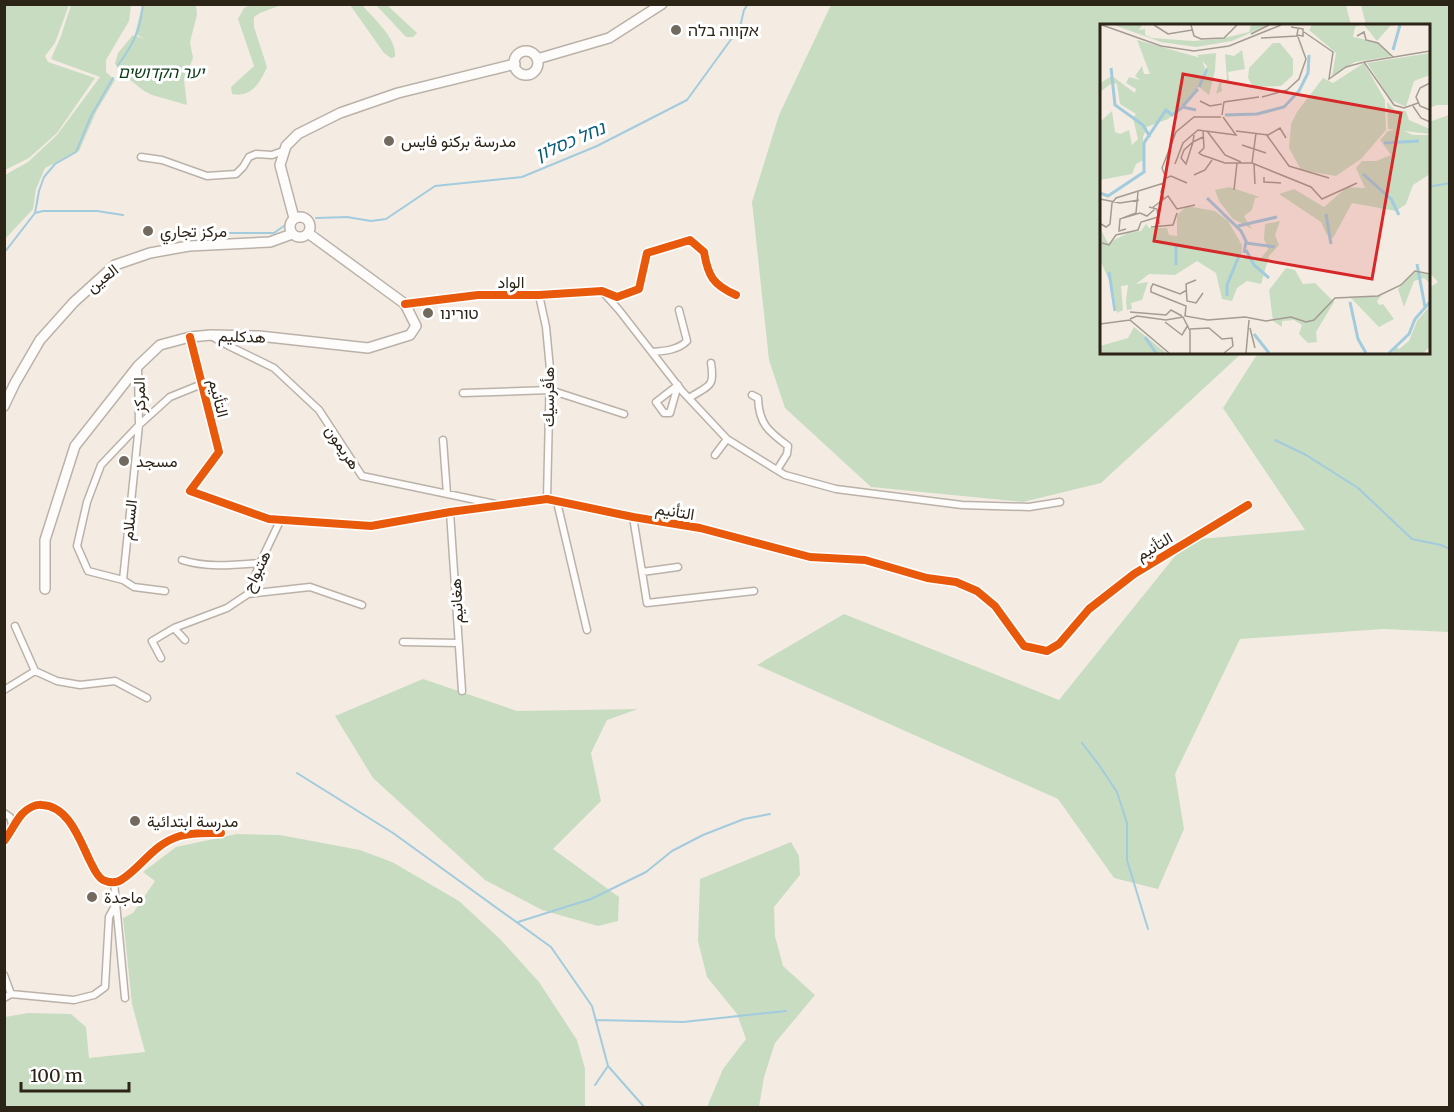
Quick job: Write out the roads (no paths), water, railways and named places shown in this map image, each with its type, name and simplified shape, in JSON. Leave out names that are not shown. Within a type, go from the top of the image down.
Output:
[{"type":"street","points":[[537,59],[609,38],[662,4]]},
{"type":"street","points":[[525,51],[532,52],[537,59],[536,69],[530,74],[521,74],[515,64],[517,55],[525,51]]},
{"type":"street","points":[[294,218],[280,165],[283,151],[290,141],[308,128],[363,104],[398,93],[515,64]]},
{"type":"street","points":[[141,157],[162,160],[207,176],[236,174],[249,157],[256,154],[272,155],[283,151]]},
{"type":"street","points":[[301,216],[307,220],[310,226],[308,233],[302,237],[292,234],[290,225],[294,218],[301,216]]},
{"type":"street","points":[[308,233],[405,304]]},
{"type":"street","name":"العين","points":[[4,406],[40,340],[74,302],[115,265],[160,251],[189,246],[270,242],[292,234]]},
{"type":"street","name":"الواد","points":[[405,304],[478,295],[539,295],[602,291],[617,297],[639,289],[647,253],[690,240],[704,252],[707,269],[719,288],[736,295]]},
{"type":"street","points":[[602,291],[678,385],[727,439],[785,475],[836,489],[962,505],[1029,507],[1060,502]]},
{"type":"street","name":"هأفرسيك","points":[[539,295],[546,327],[550,390],[547,499]]},
{"type":"street","name":"هدكليم","points":[[45,589],[45,540],[75,446],[138,366],[160,345],[190,337],[210,335],[259,336],[369,348],[410,335],[416,326],[405,304]]},
{"type":"street","points":[[652,352],[670,350],[682,346],[687,341],[679,310]]},
{"type":"street","name":"هريمون","points":[[210,335],[274,368],[319,410],[362,476],[501,506]]},
{"type":"street","name":"التأنيم","points":[[190,337],[219,452],[190,491],[269,519],[371,526],[450,512],[547,499],[700,528],[810,557],[865,560],[927,578],[956,582],[977,591],[995,606],[1024,646],[1047,651],[1059,644],[1089,609],[1134,574],[1248,505]]},
{"type":"street","points":[[689,398],[711,384],[714,378],[711,363]]},
{"type":"street","name":"المركز","points":[[138,366],[139,425]]},
{"type":"street","points":[[165,591],[134,587],[123,580],[88,571],[77,546],[89,493],[101,465],[139,425],[171,397],[202,384]]},
{"type":"street","points":[[678,385],[670,413],[664,413],[656,402],[678,385]]},
{"type":"street","points":[[463,393],[550,390],[624,414]]},
{"type":"street","points":[[752,395],[758,398],[760,419],[767,429],[788,446],[787,454],[777,470]]},
{"type":"street","name":"السلام","points":[[123,580],[139,425]]},
{"type":"street","points":[[715,456],[727,439]]},
{"type":"street","points":[[443,440],[447,494]]},
{"type":"street","points":[[557,502],[587,630]]},
{"type":"street","name":"هغانيم","points":[[450,512],[462,691]]},
{"type":"street","points":[[633,517],[647,603],[754,591]]},
{"type":"street","name":"هتبواح","points":[[161,658],[152,641],[174,628],[227,608],[248,594],[280,521]]},
{"type":"street","points":[[182,560],[206,565],[260,563]]},
{"type":"street","points":[[642,572],[678,567]]},
{"type":"street","points":[[248,594],[310,588],[362,605]]},
{"type":"street","points":[[15,626],[35,671],[57,681],[80,685],[115,681],[147,698]]},
{"type":"street","points":[[174,628],[185,640]]},
{"type":"street","points":[[403,642],[458,644]]},
{"type":"street","points":[[4,690],[35,671]]},
{"type":"street","points":[[4,841],[21,814],[38,804],[52,806],[64,815],[103,880],[114,882],[123,879],[146,857],[167,842],[180,836],[200,832],[221,832]]},
{"type":"street","points":[[4,813],[9,816],[14,828]]},
{"type":"street","points":[[114,882],[125,998]]},
{"type":"street","points":[[4,975],[8,996],[74,1000],[94,995],[105,987],[109,917],[116,904]]},
{"type":"waterway","points":[[118,65],[135,36],[143,4]]},
{"type":"waterway","name":"נחל כסלון","points":[[316,218],[347,217],[371,221],[386,219],[435,186],[522,177],[597,146],[687,100],[740,27],[744,10],[748,4]]},
{"type":"waterway","points":[[35,213],[44,177],[55,164],[76,152],[91,116],[113,78]]},
{"type":"waterway","points":[[1430,187],[1450,183]]},
{"type":"waterway","name":"נחל כסלון","points":[[4,253],[35,213],[97,211],[123,215]]},
{"type":"waterway","points":[[221,233],[274,233],[288,223]]},
{"type":"waterway","points":[[1275,440],[1306,455],[1358,488],[1412,539],[1450,549]]},
{"type":"waterway","points":[[1082,743],[1117,792],[1127,823],[1127,860],[1148,929]]},
{"type":"waterway","points":[[297,773],[393,833],[551,947],[592,1006],[608,1066],[595,1085]]},
{"type":"waterway","points":[[518,922],[591,899],[646,872],[672,851],[703,835],[744,819],[770,814]]},
{"type":"waterway","points":[[596,1020],[683,1022],[786,1011]]},
{"type":"waterway","points":[[608,1066],[645,1108]]},
{"type":"place","name":"אקווה בלה","points":[[676,30]]},
{"type":"place","name":"مدرسة بركنو فايس","points":[[389,141]]},
{"type":"place","name":"مركز تجاري","points":[[148,231]]},
{"type":"place","name":"טורינו","points":[[428,313]]},
{"type":"place","name":"مسجد","points":[[124,461]]},
{"type":"place","name":"مدرسة ابتدائية","points":[[135,821]]},
{"type":"place","name":"ماجدة","points":[[92,897]]},
{"type":"park label","name":"יער הקדושים","points":[[161,72]]}]
